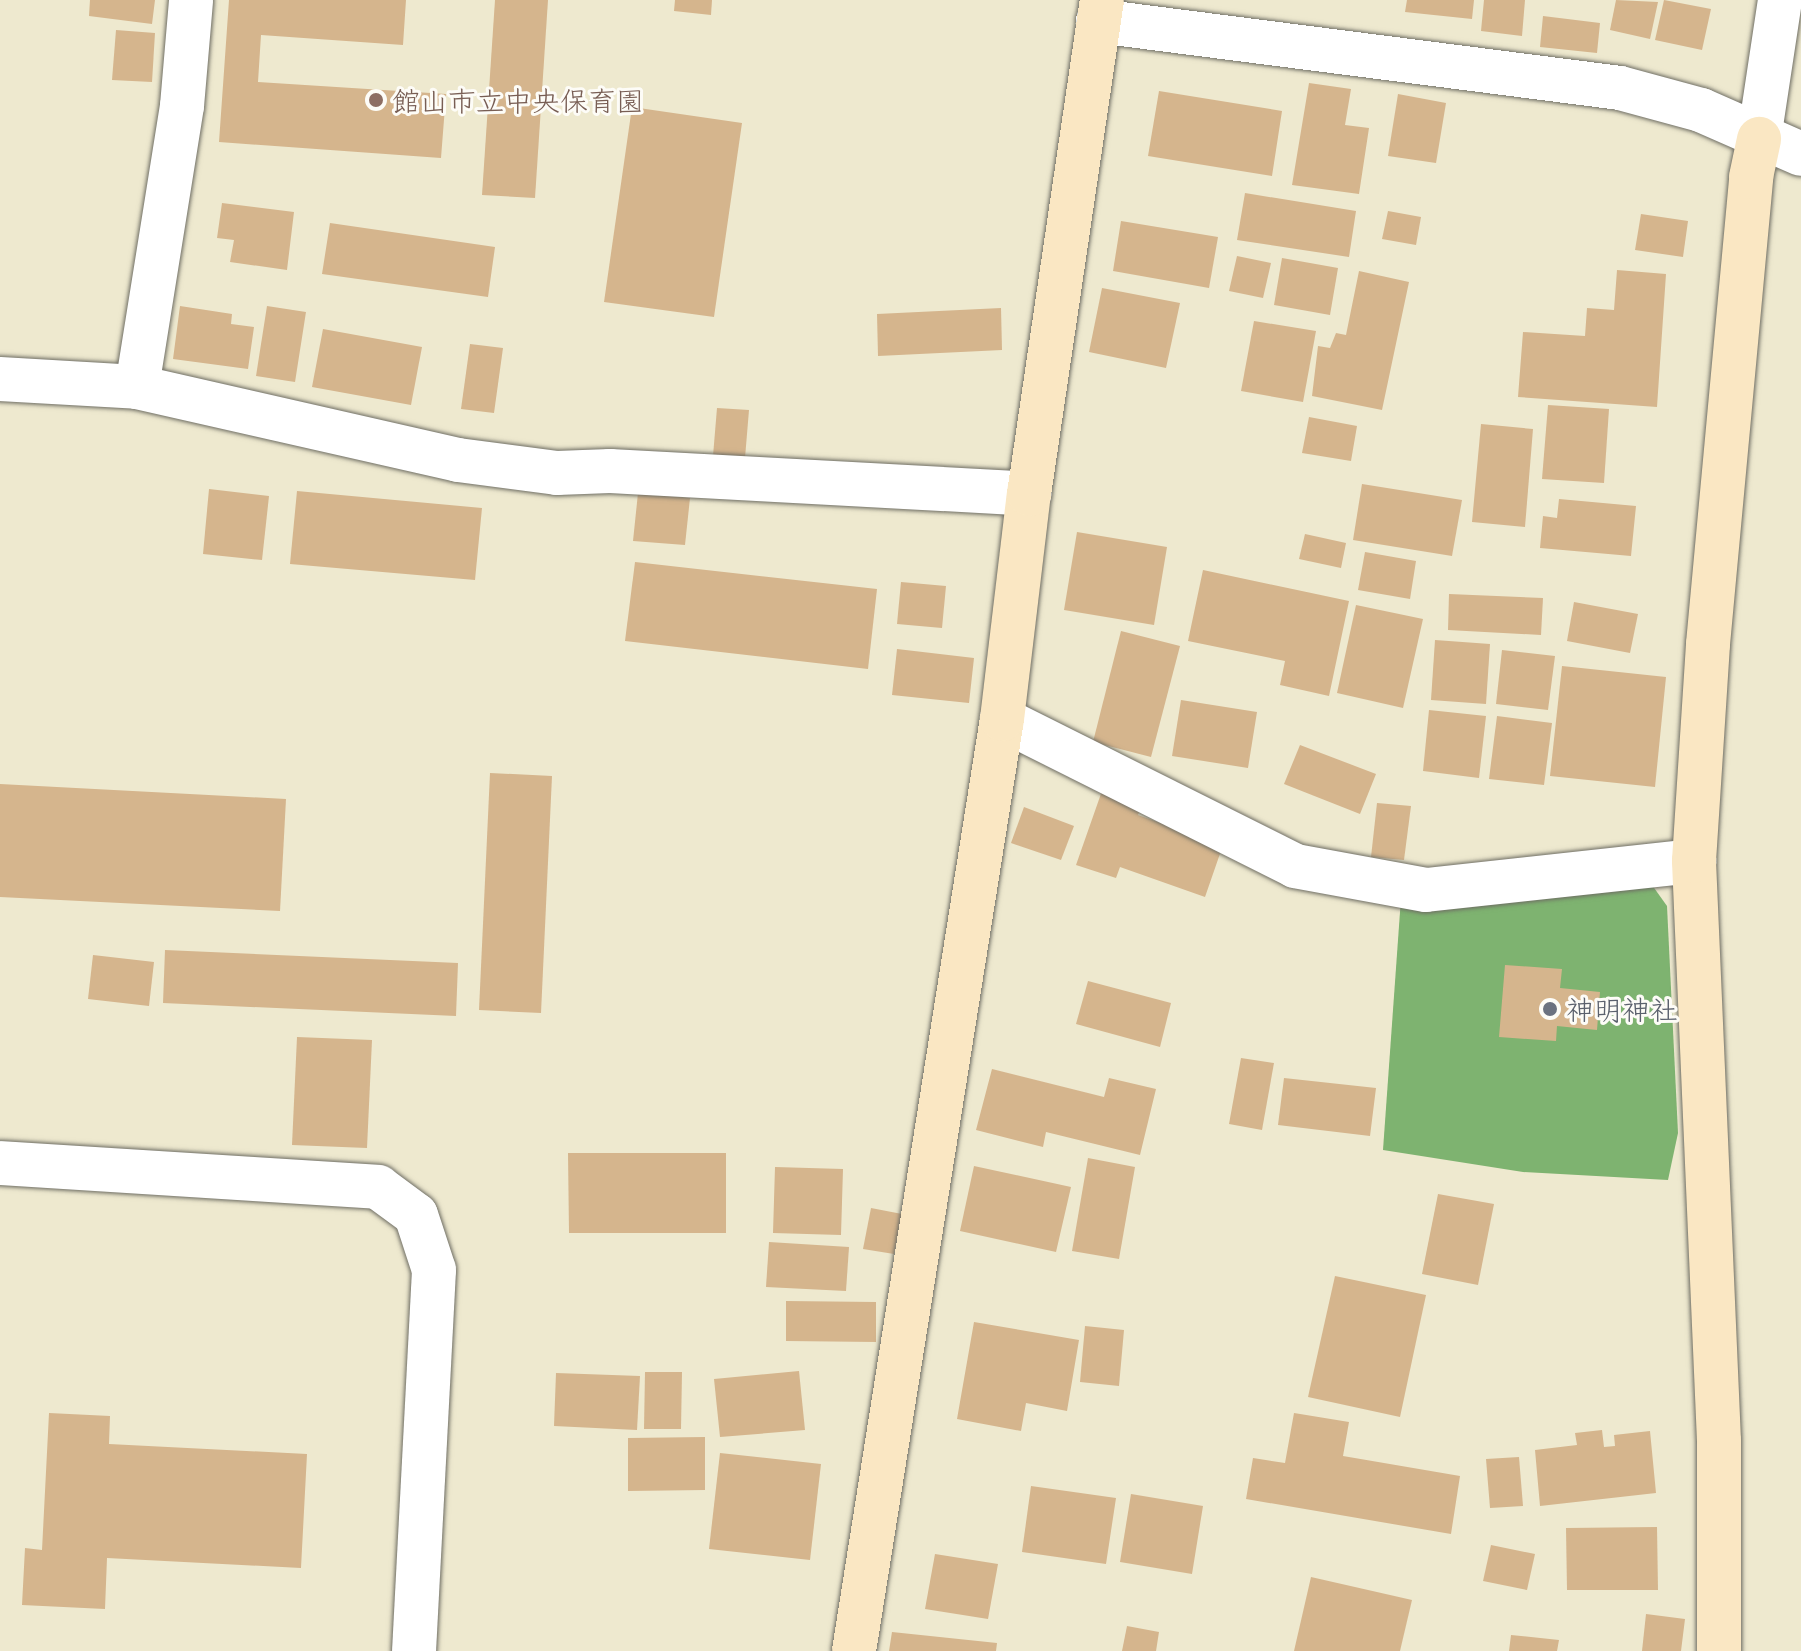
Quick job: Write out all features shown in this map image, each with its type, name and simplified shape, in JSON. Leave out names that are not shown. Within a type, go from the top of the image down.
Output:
[{"type":"street","points":[[137,387],[182,106],[191,0]]},
{"type":"street","points":[[1719,1651],[1719,1441],[1694,861],[1708,644],[1751,177],[1780,0]]},
{"type":"street","points":[[854,1651],[1002,719],[1029,494],[1100,10],[1620,88],[1701,110],[1759,139],[1801,154]]},
{"type":"street","points":[[0,379],[137,387],[458,460],[557,473],[610,471],[1029,494]]},
{"type":"street","points":[[1002,719],[1295,866],[1426,890],[1694,861]]},
{"type":"street","points":[[0,1163],[378,1187],[416,1215],[434,1270],[414,1651]]},
{"type":"green space","points":[[1652,885],[1667,906],[1678,1133],[1668,1180],[1523,1172],[1383,1150],[1401,898]]},
{"type":"building","points":[[90,0],[155,0],[152,24],[89,16]]},
{"type":"building","points":[[229,0],[406,0],[403,45],[261,35],[258,82],[446,94],[441,158],[219,142]]},
{"type":"building","points":[[495,0],[548,0],[535,198],[482,195]]},
{"type":"building","points":[[675,0],[712,0],[711,15],[674,11]]},
{"type":"building","points":[[1407,0],[1474,0],[1472,19],[1405,12]]},
{"type":"building","points":[[1484,0],[1525,0],[1522,36],[1481,31]]},
{"type":"building","points":[[1616,0],[1658,2],[1650,39],[1610,30]]},
{"type":"building","points":[[1664,0],[1711,9],[1702,50],[1655,40]]},
{"type":"building","points":[[1543,16],[1600,23],[1597,53],[1540,47]]},
{"type":"building","points":[[116,30],[155,33],[152,82],[112,80]]},
{"type":"building","points":[[1309,83],[1351,89],[1345,125],[1369,128],[1359,194],[1292,185]]},
{"type":"building","points":[[1159,91],[1282,111],[1272,176],[1148,156]]},
{"type":"building","points":[[1398,94],[1446,103],[1436,163],[1388,156]]},
{"type":"building","points":[[632,107],[742,123],[714,317],[604,302]]},
{"type":"building","points":[[1245,193],[1356,211],[1349,257],[1237,240]]},
{"type":"building","points":[[222,203],[294,212],[287,270],[230,262],[234,240],[217,238]]},
{"type":"building","points":[[1388,211],[1421,217],[1416,245],[1382,239]]},
{"type":"building","points":[[1641,214],[1688,221],[1683,257],[1635,250]]},
{"type":"building","points":[[1121,221],[1218,237],[1209,288],[1113,271]]},
{"type":"building","points":[[330,223],[495,247],[488,297],[322,274]]},
{"type":"building","points":[[1237,256],[1271,263],[1263,298],[1229,291]]},
{"type":"building","points":[[1282,258],[1338,268],[1330,315],[1274,305]]},
{"type":"building","points":[[1617,270],[1666,274],[1657,407],[1518,397],[1523,332],[1585,336],[1587,308],[1614,310]]},
{"type":"building","points":[[1359,271],[1409,282],[1382,410],[1312,396],[1318,346],[1330,348],[1336,333],[1346,335]]},
{"type":"building","points":[[1102,288],[1180,303],[1166,368],[1089,352]]},
{"type":"building","points":[[180,306],[232,314],[231,324],[254,327],[248,369],[173,359]]},
{"type":"building","points":[[267,306],[306,312],[295,382],[256,376]]},
{"type":"building","points":[[1001,308],[1002,350],[878,356],[877,314]]},
{"type":"building","points":[[1254,321],[1316,331],[1303,402],[1241,391]]},
{"type":"building","points":[[323,329],[422,347],[411,405],[312,387]]},
{"type":"building","points":[[470,344],[503,348],[494,413],[461,409]]},
{"type":"building","points":[[1548,405],[1609,409],[1604,483],[1542,479]]},
{"type":"building","points":[[717,408],[749,410],[745,458],[713,456]]},
{"type":"building","points":[[1309,417],[1357,426],[1351,461],[1302,453]]},
{"type":"building","points":[[1481,424],[1533,429],[1525,527],[1472,522]]},
{"type":"building","points":[[1362,484],[1462,500],[1452,556],[1353,540]]},
{"type":"building","points":[[209,489],[269,496],[262,560],[203,554]]},
{"type":"building","points":[[297,491],[482,508],[475,580],[290,564]]},
{"type":"building","points":[[638,493],[690,498],[685,545],[633,541]]},
{"type":"building","points":[[1559,499],[1636,506],[1631,556],[1540,548],[1543,516],[1557,518]]},
{"type":"building","points":[[1077,532],[1167,547],[1154,625],[1064,610]]},
{"type":"building","points":[[1305,534],[1346,543],[1341,568],[1299,559]]},
{"type":"building","points":[[1365,552],[1416,561],[1410,599],[1358,590]]},
{"type":"building","points":[[635,562],[877,589],[868,669],[625,641]]},
{"type":"building","points":[[1203,570],[1349,601],[1329,696],[1280,685],[1285,661],[1188,641]]},
{"type":"building","points":[[901,582],[946,586],[942,628],[897,624]]},
{"type":"building","points":[[1449,594],[1543,598],[1541,635],[1448,630]]},
{"type":"building","points":[[1574,602],[1638,614],[1630,653],[1567,641]]},
{"type":"building","points":[[1356,605],[1423,619],[1403,708],[1337,693]]},
{"type":"building","points":[[1121,631],[1180,646],[1151,757],[1093,742]]},
{"type":"building","points":[[1435,640],[1490,644],[1486,704],[1431,700]]},
{"type":"building","points":[[897,649],[974,658],[969,703],[892,695]]},
{"type":"building","points":[[1502,650],[1555,656],[1548,710],[1496,704]]},
{"type":"building","points":[[1562,666],[1666,677],[1655,787],[1550,776]]},
{"type":"building","points":[[1181,700],[1257,712],[1248,768],[1172,756]]},
{"type":"building","points":[[1429,710],[1486,716],[1479,778],[1423,771]]},
{"type":"building","points":[[1497,716],[1552,723],[1544,785],[1489,779]]},
{"type":"building","points":[[1300,745],[1376,774],[1360,814],[1284,784]]},
{"type":"building","points":[[490,773],[552,776],[541,1013],[479,1010]]},
{"type":"building","points":[[0,784],[286,799],[280,911],[0,897]]},
{"type":"building","points":[[1103,788],[1143,801],[1138,815],[1223,845],[1205,897],[1120,867],[1116,878],[1076,865]]},
{"type":"building","points":[[1377,803],[1411,806],[1404,860],[1371,857]]},
{"type":"building","points":[[1024,807],[1074,826],[1061,860],[1011,843]]},
{"type":"building","points":[[165,950],[458,963],[456,1016],[163,1003]]},
{"type":"building","points":[[93,955],[154,962],[149,1006],[88,999]]},
{"type":"building","name":"神明神社","points":[[1505,965],[1562,969],[1560,988],[1600,992],[1597,1030],[1557,1026],[1556,1041],[1499,1037]]},
{"type":"building","points":[[1088,981],[1171,1003],[1160,1047],[1076,1024]]},
{"type":"building","points":[[297,1037],[372,1040],[367,1148],[292,1145]]},
{"type":"building","points":[[1241,1058],[1274,1063],[1262,1130],[1229,1124]]},
{"type":"building","points":[[992,1069],[1104,1097],[1109,1078],[1156,1089],[1140,1155],[1046,1132],[1043,1147],[976,1130]]},
{"type":"building","points":[[1284,1078],[1376,1088],[1370,1136],[1278,1125]]},
{"type":"building","points":[[568,1153],[726,1153],[726,1233],[569,1233]]},
{"type":"building","points":[[1088,1158],[1135,1167],[1119,1259],[1072,1251]]},
{"type":"building","points":[[974,1166],[1071,1187],[1056,1252],[960,1231]]},
{"type":"building","points":[[775,1167],[843,1169],[841,1235],[773,1233]]},
{"type":"building","points":[[1438,1194],[1494,1204],[1478,1285],[1422,1274]]},
{"type":"building","points":[[871,1208],[902,1214],[894,1254],[863,1249]]},
{"type":"building","points":[[769,1242],[849,1247],[846,1291],[766,1287]]},
{"type":"building","points":[[1335,1276],[1426,1295],[1400,1417],[1308,1397]]},
{"type":"building","points":[[786,1301],[876,1302],[876,1342],[786,1341]]},
{"type":"building","points":[[974,1322],[1079,1340],[1067,1411],[1026,1403],[1021,1431],[957,1419]]},
{"type":"building","points":[[1085,1326],[1124,1330],[1119,1386],[1080,1382]]},
{"type":"building","points":[[799,1371],[805,1430],[720,1437],[714,1379]]},
{"type":"building","points":[[645,1372],[682,1372],[681,1429],[644,1429]]},
{"type":"building","points":[[556,1373],[640,1376],[637,1430],[554,1426]]},
{"type":"building","points":[[49,1413],[110,1416],[109,1444],[307,1454],[301,1568],[107,1558],[105,1609],[22,1605],[25,1548],[42,1550]]},
{"type":"building","points":[[1294,1413],[1349,1422],[1343,1456],[1460,1476],[1451,1534],[1246,1499],[1253,1458],[1285,1463]]},
{"type":"building","points":[[1602,1430],[1604,1447],[1615,1446],[1614,1435],[1650,1431],[1656,1493],[1540,1506],[1535,1450],[1577,1445],[1575,1433]]},
{"type":"building","points":[[705,1437],[705,1490],[628,1491],[628,1438]]},
{"type":"building","points":[[720,1453],[821,1464],[810,1560],[709,1549]]},
{"type":"building","points":[[1519,1457],[1523,1506],[1490,1508],[1486,1459]]},
{"type":"building","points":[[1031,1486],[1116,1498],[1106,1564],[1022,1552]]},
{"type":"building","points":[[1131,1494],[1203,1506],[1192,1574],[1120,1562]]},
{"type":"building","points":[[1657,1527],[1658,1590],[1567,1590],[1566,1528]]},
{"type":"building","points":[[1491,1545],[1535,1554],[1527,1590],[1483,1581]]},
{"type":"building","points":[[935,1554],[998,1564],[988,1619],[925,1609]]},
{"type":"building","points":[[1311,1577],[1412,1600],[1400,1651],[1294,1651]]},
{"type":"building","points":[[1646,1614],[1685,1619],[1681,1651],[1642,1651]]},
{"type":"building","points":[[1127,1626],[1159,1632],[1156,1651],[1122,1651]]},
{"type":"building","points":[[892,1632],[997,1643],[996,1651],[889,1651]]},
{"type":"building","points":[[1511,1635],[1559,1640],[1557,1651],[1509,1651]]},
{"type":"place","name":"館山市立中央保育園","points":[[376,100]]},
{"type":"place","name":"神明神社","points":[[1550,1009]]}]
